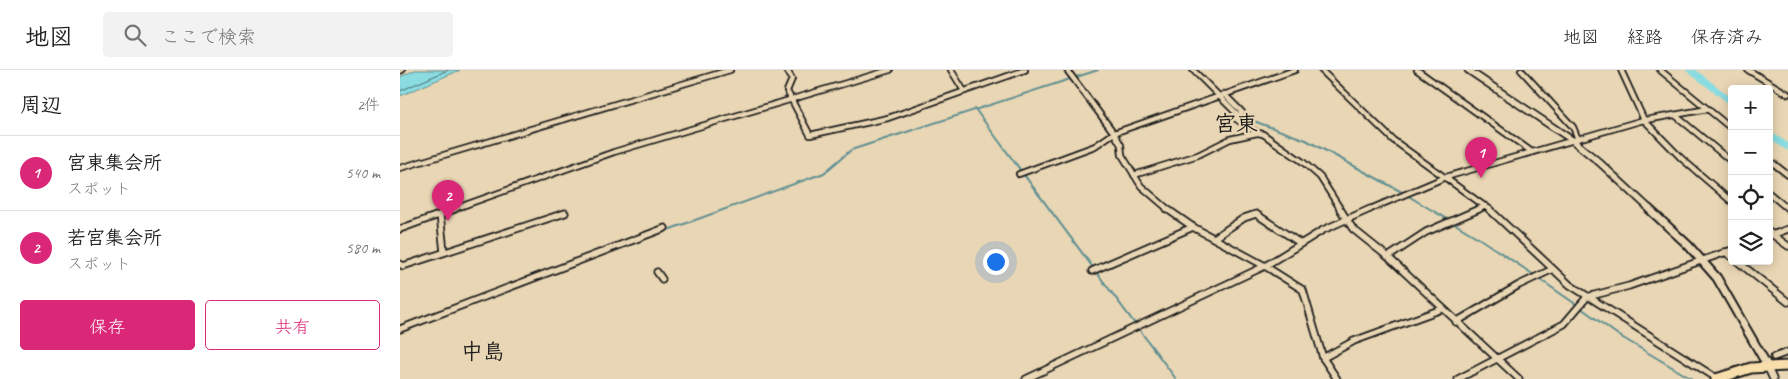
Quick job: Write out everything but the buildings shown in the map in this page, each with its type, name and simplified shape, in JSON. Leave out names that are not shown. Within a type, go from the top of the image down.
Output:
[{"type":"main road","points":[[1717,379],[1771,361],[1788,366]]},
{"type":"street","points":[[400,168],[730,70]]},
{"type":"street","points":[[787,70],[792,79],[787,91],[810,135],[888,118],[1025,70]]},
{"type":"street","points":[[400,229],[614,152],[890,70]]},
{"type":"street","points":[[951,70],[964,91]]},
{"type":"street","points":[[1067,70],[1114,133],[1121,145],[1122,155],[1141,186],[1160,203],[1193,227],[1265,266],[1303,290],[1323,358],[1337,379]]},
{"type":"street","points":[[1193,70],[1242,112],[1236,120],[1263,134],[1303,162],[1320,177],[1353,229],[1388,257],[1519,379]]},
{"type":"street","points":[[1019,174],[1095,146],[1114,133],[1295,70]]},
{"type":"street","points":[[1321,70],[1393,140],[1486,206],[1553,269],[1587,297],[1717,379]]},
{"type":"street","points":[[1417,70],[1532,152]]},
{"type":"street","points":[[1468,70],[1575,140],[1702,260],[1717,278],[1771,361],[1773,379]]},
{"type":"street","points":[[1521,70],[1573,127],[1575,140]]},
{"type":"street","points":[[1622,70],[1644,120],[1680,158],[1728,199]]},
{"type":"street","points":[[1660,70],[1728,126]]},
{"type":"street","points":[[1748,70],[1786,92]]},
{"type":"street","points":[[1026,379],[1265,266],[1300,243],[1345,219],[1446,177],[1644,120],[1708,109]]},
{"type":"street","points":[[1676,114],[1728,159]]},
{"type":"street","points":[[1134,175],[1198,154],[1230,139],[1258,133]]},
{"type":"street","points":[[1773,163],[1788,175]]},
{"type":"street","points":[[1773,196],[1788,209]]},
{"type":"street","points":[[1388,257],[1426,232],[1486,206]]},
{"type":"street","points":[[400,264],[403,266],[565,213]]},
{"type":"street","points":[[440,214],[444,252]]},
{"type":"street","points":[[1214,238],[1244,218],[1256,214],[1300,243]]},
{"type":"street","points":[[1092,271],[1193,227]]},
{"type":"street","points":[[400,329],[665,228]]},
{"type":"street","points":[[1773,233],[1788,229]]},
{"type":"street","points":[[1773,236],[1788,246]]},
{"type":"street","points":[[1458,379],[1564,324],[1587,297],[1630,286],[1728,251]]},
{"type":"street","points":[[1742,265],[1788,302]]},
{"type":"street","points":[[1456,322],[1519,285],[1553,269]]},
{"type":"street","points":[[657,272],[662,279]]},
{"type":"street","points":[[1323,358],[1354,341],[1442,309]]},
{"type":"street","points":[[1771,361],[1788,352]]},
{"type":"water","points":[[415,70],[460,70],[400,96],[400,77]]},
{"type":"waterway","points":[[976,110],[1098,70]]},
{"type":"waterway","points":[[1690,70],[1728,100]]},
{"type":"waterway","points":[[665,231],[824,173],[851,150],[976,110]]},
{"type":"waterway","points":[[976,110],[1176,379]]},
{"type":"waterway","points":[[1241,114],[1248,119],[1306,140],[1400,191],[1480,239],[1534,275]]},
{"type":"waterway","points":[[1773,137],[1788,148]]},
{"type":"waterway","points":[[1538,278],[1577,305]]},
{"type":"waterway","points":[[1581,308],[1618,335],[1692,379]]},
{"type":"place","name":"宮東集会所","points":[[1481,178]]},
{"type":"place","name":"若宮集会所","points":[[448,221]]},
{"type":"district","name":"宮東","points":[[1236,123]]},
{"type":"district","name":"中島","points":[[483,351]]}]
